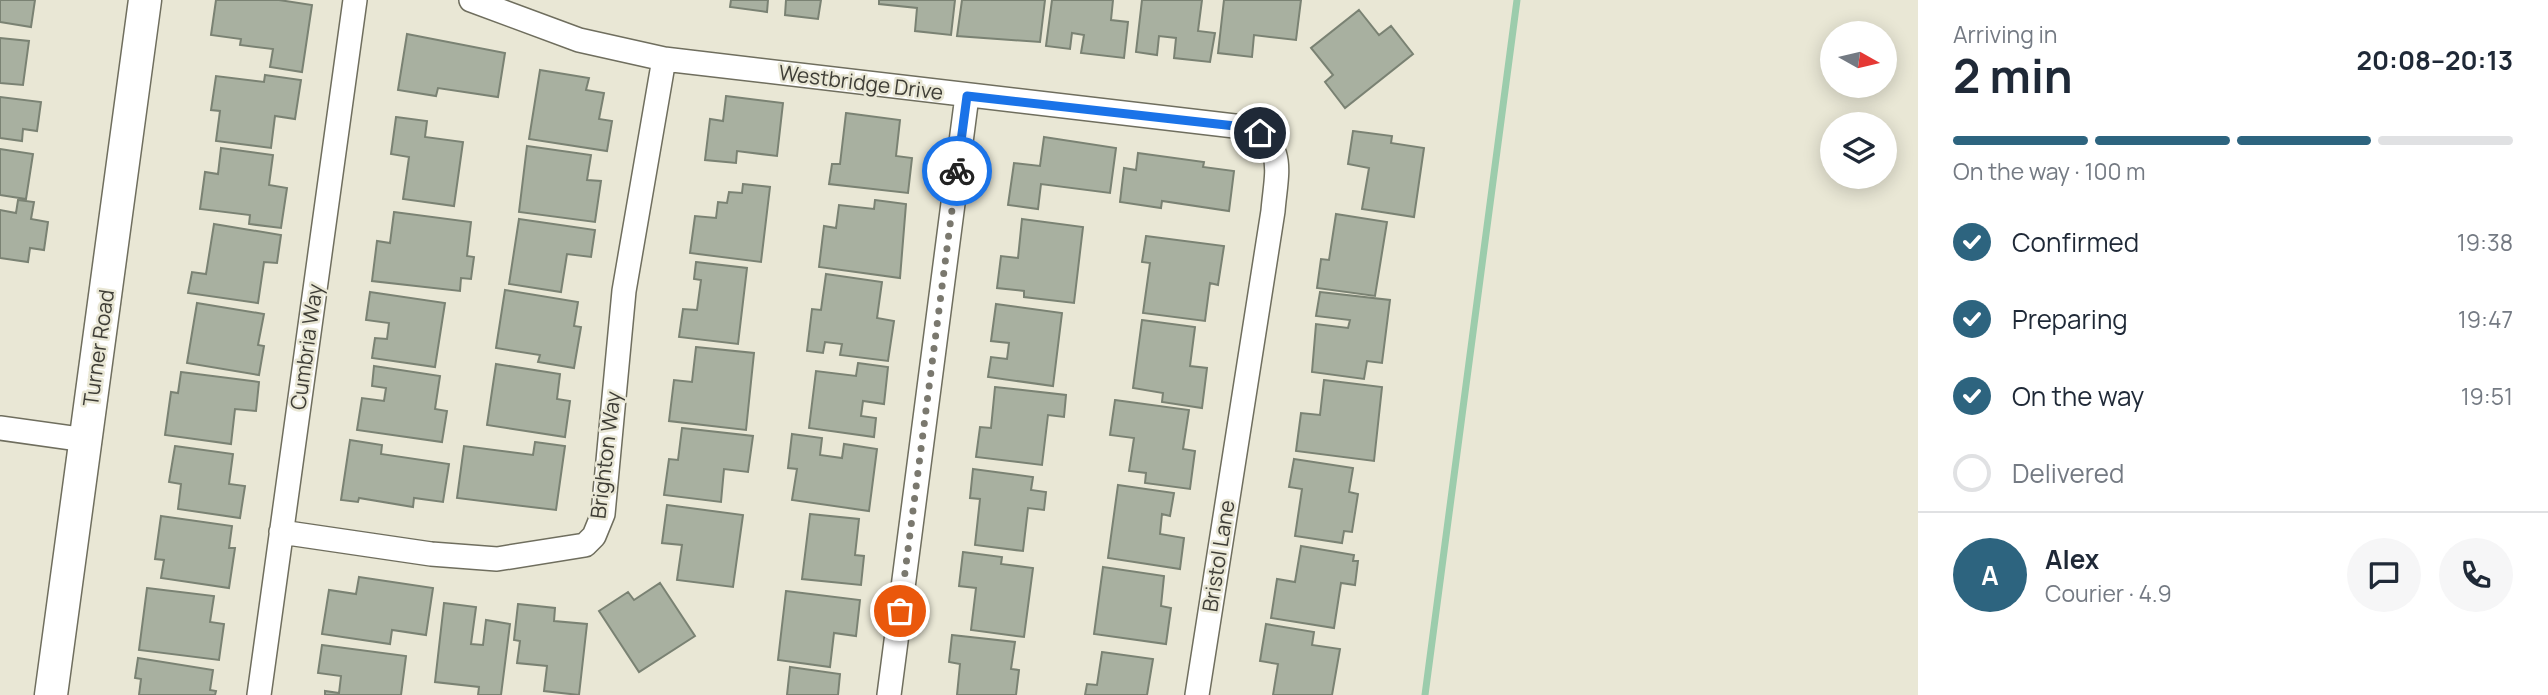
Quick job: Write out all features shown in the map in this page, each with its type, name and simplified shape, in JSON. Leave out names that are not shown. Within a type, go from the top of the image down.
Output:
[{"type":"main road","name":"Turner Road","points":[[51,695],[145,0]]},
{"type":"street","name":"Cumbria Way","points":[[259,695],[355,0]]},
{"type":"street","name":"Westbridge Drive","points":[[471,0],[579,40],[664,59],[1244,127],[1260,133],[1269,140],[1277,157],[1273,211],[1241,417]]},
{"type":"street","name":"Brighton Way","points":[[281,532],[431,554],[497,559],[574,549],[585,545],[594,536],[603,514],[624,291],[664,59]]},
{"type":"street","points":[[889,695],[967,96]]},
{"type":"street","name":"Bristol Lane","points":[[1197,695],[1241,417]]},
{"type":"street","points":[[0,428],[86,440]]},
{"type":"building","points":[[0,0],[35,0],[31,27],[0,22]]},
{"type":"building","points":[[216,0],[279,0],[312,5],[302,72],[270,67],[273,49],[240,45],[241,39],[211,35]]},
{"type":"building","points":[[731,0],[768,0],[767,12],[730,7]]},
{"type":"building","points":[[786,0],[821,0],[818,19],[785,15]]},
{"type":"building","points":[[879,0],[955,0],[951,35],[915,31],[917,8],[879,4]]},
{"type":"building","points":[[962,0],[1045,0],[1040,42],[957,36]]},
{"type":"building","points":[[1052,0],[1113,0],[1111,20],[1128,22],[1124,58],[1081,53],[1084,35],[1072,33],[1070,49],[1046,46]]},
{"type":"building","points":[[1142,0],[1202,0],[1198,31],[1215,33],[1210,62],[1174,58],[1176,38],[1159,36],[1157,55],[1136,52]]},
{"type":"building","points":[[1224,0],[1301,0],[1296,40],[1254,35],[1252,57],[1218,53]]},
{"type":"building","points":[[1359,10],[1379,35],[1391,26],[1413,54],[1345,108],[1325,82],[1333,75],[1311,48]]},
{"type":"building","points":[[407,34],[505,53],[498,97],[438,88],[436,96],[398,90]]},
{"type":"building","points":[[0,38],[29,41],[23,85],[0,83]]},
{"type":"building","points":[[540,70],[589,78],[586,90],[604,93],[599,119],[612,121],[607,151],[529,139]]},
{"type":"building","points":[[265,75],[301,80],[295,119],[275,116],[271,148],[216,141],[220,111],[211,110],[216,76],[264,82]]},
{"type":"building","points":[[726,96],[783,103],[777,156],[737,151],[736,163],[705,160],[710,119],[723,121]]},
{"type":"building","points":[[0,97],[41,102],[37,131],[23,129],[22,141],[0,138]]},
{"type":"building","points":[[846,113],[900,120],[896,156],[912,158],[908,193],[829,184],[832,164],[840,164]]},
{"type":"building","points":[[396,117],[427,121],[425,137],[463,142],[454,206],[403,199],[409,157],[391,154]]},
{"type":"building","points":[[1353,131],[1392,136],[1391,143],[1424,148],[1414,217],[1362,209],[1369,168],[1348,164]]},
{"type":"building","points":[[1044,137],[1116,148],[1110,193],[1041,184],[1038,209],[1008,205],[1014,163],[1040,166]]},
{"type":"building","points":[[527,146],[591,155],[587,180],[601,181],[595,222],[519,212]]},
{"type":"building","points":[[221,148],[273,155],[269,185],[287,188],[281,228],[249,224],[250,215],[200,209],[205,172],[218,174]]},
{"type":"building","points":[[0,149],[33,154],[26,199],[0,195]]},
{"type":"building","points":[[1138,153],[1204,162],[1203,167],[1234,171],[1229,211],[1162,201],[1161,208],[1120,202],[1124,168],[1136,170]]},
{"type":"building","points":[[743,184],[770,187],[761,262],[690,253],[695,216],[716,218],[718,202],[727,203],[729,192],[742,193]]},
{"type":"building","points":[[18,200],[34,202],[31,219],[48,222],[44,250],[30,248],[28,262],[0,258],[0,210],[16,213]]},
{"type":"building","points":[[875,200],[906,204],[900,278],[819,267],[824,226],[836,228],[839,205],[874,209]]},
{"type":"building","points":[[394,212],[471,222],[467,256],[474,257],[471,279],[461,278],[460,291],[372,281],[377,241],[390,243]]},
{"type":"building","points":[[1336,214],[1387,222],[1375,296],[1317,288],[1321,259],[1329,260]]},
{"type":"building","points":[[519,219],[595,230],[591,257],[567,254],[561,292],[509,284]]},
{"type":"building","points":[[1022,219],[1083,227],[1074,303],[1024,297],[1024,291],[997,288],[1001,256],[1018,258]]},
{"type":"building","points":[[214,224],[281,235],[277,263],[264,262],[258,303],[188,293],[192,272],[206,274]]},
{"type":"building","points":[[1146,236],[1224,246],[1218,285],[1210,283],[1205,321],[1143,313],[1150,263],[1142,262]]},
{"type":"building","points":[[696,262],[747,268],[738,344],[679,337],[683,309],[697,310],[701,280],[694,279]]},
{"type":"building","points":[[826,274],[882,282],[877,318],[894,321],[888,361],[840,355],[842,344],[825,342],[823,353],[807,351],[812,309],[821,310]]},
{"type":"building","points":[[505,290],[578,302],[574,326],[581,327],[574,368],[538,362],[540,355],[496,348]]},
{"type":"building","points":[[370,292],[445,303],[435,367],[372,358],[375,338],[387,339],[389,323],[366,320]]},
{"type":"building","points":[[1320,292],[1390,300],[1382,363],[1367,361],[1364,379],[1312,372],[1316,324],[1348,328],[1350,320],[1316,316]]},
{"type":"building","points":[[197,303],[264,314],[258,345],[264,346],[259,375],[187,363]]},
{"type":"building","points":[[996,304],[1062,313],[1053,386],[988,377],[991,357],[1007,359],[1009,343],[991,341]]},
{"type":"building","points":[[1142,320],[1195,327],[1190,366],[1207,368],[1202,408],[1162,402],[1163,393],[1133,388]]},
{"type":"building","points":[[696,347],[754,353],[746,430],[669,421],[674,380],[692,382]]},
{"type":"building","points":[[858,363],[888,367],[884,404],[863,401],[861,416],[876,418],[874,437],[809,428],[816,371],[856,376]]},
{"type":"building","points":[[496,364],[560,374],[557,399],[570,401],[565,437],[487,425]]},
{"type":"building","points":[[374,366],[440,376],[435,409],[447,411],[442,442],[357,430],[362,398],[384,401],[386,388],[372,386]]},
{"type":"building","points":[[181,372],[259,382],[256,411],[235,409],[231,444],[165,435],[171,392],[178,393]]},
{"type":"building","points":[[1324,380],[1382,387],[1374,461],[1296,451],[1301,413],[1320,415]]},
{"type":"building","points":[[995,387],[1066,395],[1064,417],[1048,415],[1042,465],[976,457],[980,427],[991,428]]},
{"type":"building","points":[[1115,400],[1189,410],[1183,449],[1195,451],[1190,489],[1145,483],[1146,473],[1129,471],[1134,438],[1110,435]]},
{"type":"building","points":[[682,428],[753,436],[748,472],[724,469],[721,502],[664,495],[669,459],[678,460]]},
{"type":"building","points":[[792,434],[822,438],[820,455],[842,458],[844,444],[877,449],[869,511],[792,500],[797,469],[788,468]]},
{"type":"building","points":[[350,440],[382,445],[381,454],[449,464],[443,502],[414,498],[413,507],[359,498],[358,502],[341,500]]},
{"type":"building","points":[[535,442],[565,446],[556,510],[457,498],[464,446],[533,455]]},
{"type":"building","points":[[175,446],[233,454],[229,484],[245,486],[240,518],[178,509],[181,484],[169,482]]},
{"type":"building","points":[[1294,459],[1353,468],[1349,492],[1358,494],[1352,532],[1344,531],[1342,543],[1295,536],[1302,489],[1289,487]]},
{"type":"building","points":[[973,469],[1033,477],[1031,490],[1046,492],[1044,510],[1028,508],[1023,551],[975,545],[980,499],[970,498]]},
{"type":"building","points":[[1118,485],[1174,493],[1170,516],[1162,514],[1160,534],[1184,538],[1180,569],[1108,558]]},
{"type":"building","points":[[667,505],[743,515],[733,587],[677,580],[682,545],[662,543]]},
{"type":"building","points":[[810,514],[859,519],[855,555],[864,556],[861,585],[802,579]]},
{"type":"building","points":[[161,516],[232,526],[229,548],[235,548],[229,588],[161,578],[164,560],[155,559]]},
{"type":"building","points":[[1301,546],[1354,555],[1353,561],[1358,561],[1355,585],[1341,583],[1334,628],[1271,618],[1277,579],[1295,582]]},
{"type":"building","points":[[963,552],[1002,557],[1001,564],[1033,568],[1024,637],[971,630],[976,588],[959,586]]},
{"type":"building","points":[[1103,567],[1164,576],[1161,606],[1171,608],[1166,644],[1094,634]]},
{"type":"building","points":[[359,577],[433,588],[426,635],[392,630],[390,644],[322,634],[329,590],[356,594]]},
{"type":"building","points":[[660,583],[695,636],[639,672],[599,611],[628,592],[634,600]]},
{"type":"building","points":[[147,588],[214,596],[210,622],[224,624],[219,660],[139,650]]},
{"type":"building","points":[[786,591],[860,600],[856,636],[834,633],[830,667],[778,660]]},
{"type":"building","points":[[444,603],[476,607],[471,644],[483,645],[486,620],[510,624],[501,695],[478,695],[479,687],[435,682]]},
{"type":"building","points":[[518,604],[555,608],[554,621],[587,624],[579,695],[544,691],[547,666],[517,663],[520,641],[514,640]]},
{"type":"building","points":[[1266,624],[1314,632],[1312,645],[1340,649],[1332,695],[1273,695],[1278,664],[1260,661]]},
{"type":"building","points":[[952,635],[1015,642],[1011,669],[1019,670],[1016,695],[957,695],[960,664],[949,662]]},
{"type":"building","points":[[322,645],[406,656],[401,695],[325,695],[325,691],[339,693],[341,676],[318,673]]},
{"type":"building","points":[[1102,652],[1153,659],[1147,695],[1085,695],[1087,684],[1097,685]]},
{"type":"building","points":[[138,658],[213,670],[210,690],[216,691],[215,695],[139,695],[141,679],[135,678]]},
{"type":"building","points":[[790,667],[840,674],[838,695],[787,695]]},
{"type":"waterway","points":[[1425,695],[1517,0]]},
{"type":"way so far","points":[[900,611],[957,171]]},
{"type":"route","points":[[957,171],[967,96],[1244,127],[1260,133]]}]
